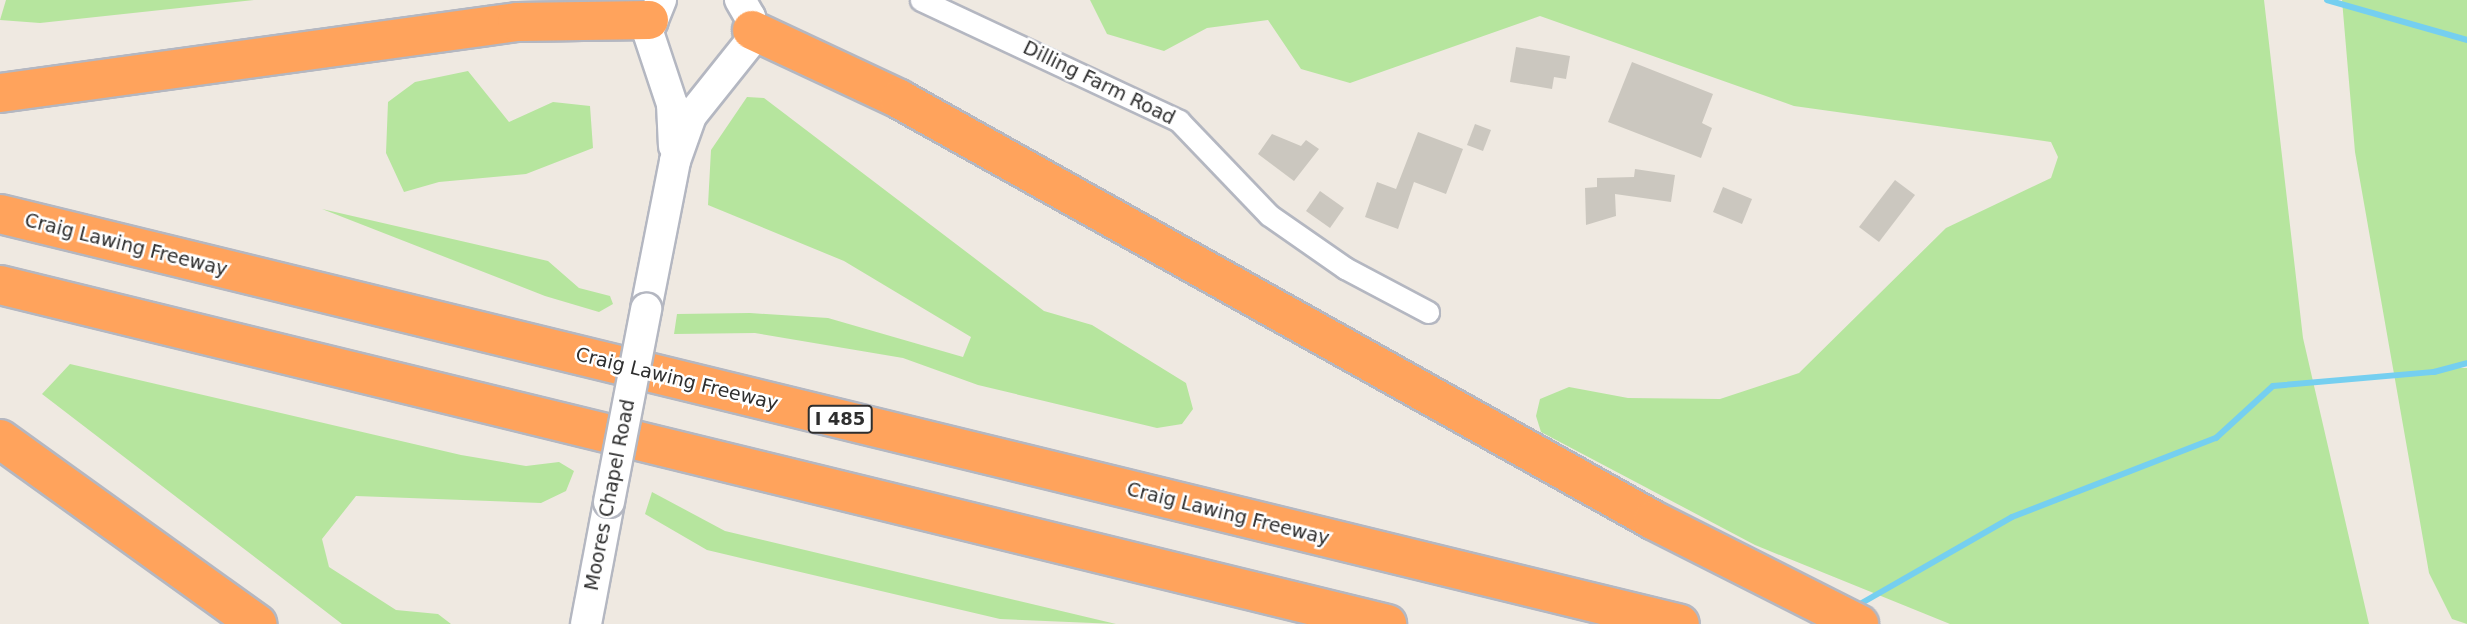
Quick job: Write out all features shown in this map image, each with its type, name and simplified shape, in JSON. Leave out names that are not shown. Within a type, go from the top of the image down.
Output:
[{"type":"highway","points":[[0,93],[517,22],[655,10]]},
{"type":"highway","points":[[746,15],[1664,526],[1859,624]]},
{"type":"highway","name":"Craig Lawing Freeway","points":[[0,214],[1680,624]]},
{"type":"highway","points":[[0,285],[1387,624]]},
{"type":"highway","points":[[0,439],[257,624]]},
{"type":"main road","name":"Moores Chapel Road","points":[[655,10],[652,50],[672,104],[674,161]]},
{"type":"main road","name":"Moores Chapel Road","points":[[586,624],[674,161],[702,95],[743,57],[746,15]]},
{"type":"street","name":"Dilling Farm Road","points":[[921,0],[1179,121],[1269,215],[1345,268],[1428,312]]},
{"type":"green space","points":[[6,0],[254,0],[40,23],[0,20]]},
{"type":"green space","points":[[1090,0],[2264,0],[2303,338],[2369,624],[1950,624],[1755,545],[1541,432],[1536,416],[1540,399],[1569,387],[1628,398],[1720,399],[1799,373],[1946,228],[2051,178],[2058,157],[2051,142],[1794,106],[1540,16],[1350,83],[1301,69],[1268,20],[1207,28],[1164,51],[1107,34]]},
{"type":"green space","points":[[2342,0],[2467,0],[2467,361],[2457,368],[2467,368],[2467,624],[2452,619],[2429,573],[2355,152]]},
{"type":"green space","points":[[468,71],[509,122],[553,102],[590,106],[593,148],[526,174],[439,182],[404,192],[386,153],[388,102],[415,82]]},
{"type":"green space","points":[[747,97],[764,98],[1044,311],[1092,325],[1186,383],[1193,409],[1182,424],[1157,428],[978,385],[903,358],[755,333],[674,334],[677,314],[750,313],[828,318],[963,357],[971,337],[844,261],[708,205],[711,150]]},
{"type":"green space","points":[[322,209],[548,261],[579,288],[610,296],[613,304],[599,312],[545,296]]},
{"type":"green space","points":[[70,364],[461,455],[526,466],[559,462],[574,471],[566,491],[541,503],[356,496],[322,539],[329,567],[396,610],[438,614],[451,624],[342,624],[42,394]]},
{"type":"green space","points":[[652,492],[725,531],[1116,624],[1000,619],[707,550],[645,514]]},
{"type":"building","points":[[1516,47],[1570,56],[1566,79],[1554,77],[1552,89],[1510,82]]},
{"type":"building","points":[[1632,62],[1713,94],[1702,123],[1712,128],[1701,158],[1608,122]]},
{"type":"building","points":[[1475,124],[1491,130],[1483,151],[1467,145]]},
{"type":"building","points":[[1418,132],[1463,149],[1446,194],[1414,182],[1398,229],[1365,217],[1377,182],[1396,189]]},
{"type":"building","points":[[1272,134],[1301,146],[1306,140],[1319,149],[1294,181],[1258,154]]},
{"type":"building","points":[[1635,169],[1675,175],[1671,202],[1615,194],[1616,216],[1586,225],[1585,188],[1597,187],[1597,178],[1634,177]]},
{"type":"building","points":[[1895,180],[1915,195],[1879,242],[1859,227]]},
{"type":"building","points":[[1723,187],[1752,199],[1742,224],[1713,212]]},
{"type":"building","points":[[1320,191],[1344,208],[1330,228],[1306,211]]},
{"type":"waterway","points":[[2327,0],[2467,40]]},
{"type":"waterway","points":[[1860,604],[2012,517],[2216,438],[2273,386],[2434,372],[2467,363]]}]
